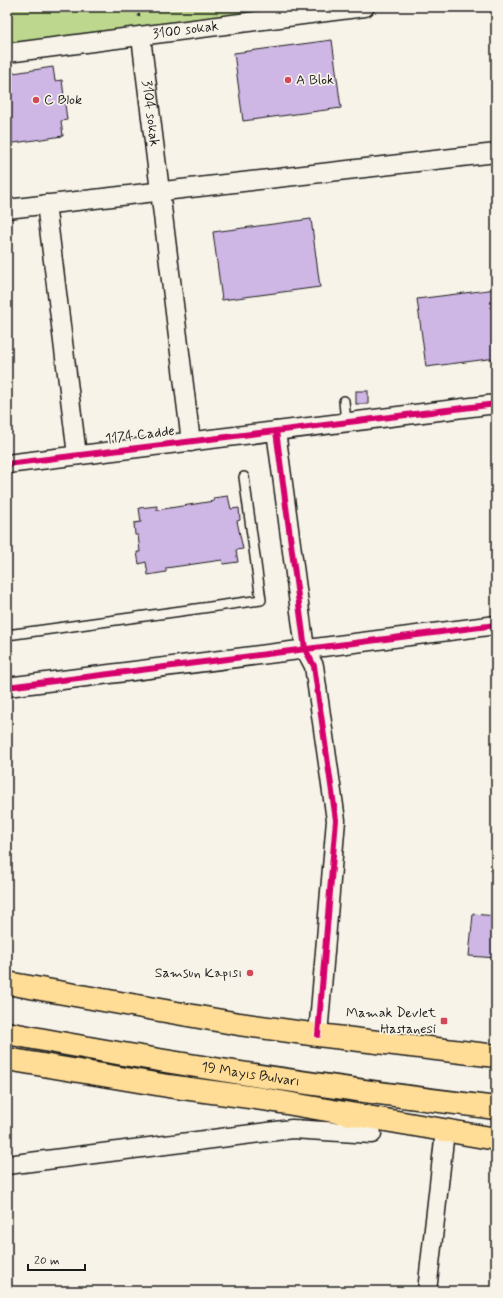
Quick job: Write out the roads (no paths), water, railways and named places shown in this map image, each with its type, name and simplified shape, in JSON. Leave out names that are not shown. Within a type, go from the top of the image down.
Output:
[{"type":"highway","points":[[7,983],[239,1024],[318,1036],[496,1056]]},
{"type":"highway","name":"19 Mayıs Bulvarı","points":[[7,1033],[99,1051],[419,1099],[496,1108]]},
{"type":"highway","points":[[7,1058],[168,1086],[263,1099],[496,1139]]},
{"type":"street","name":"3100 sokak","points":[[7,53],[141,37],[365,7]]},
{"type":"street","name":"3104 sokak","points":[[141,37],[191,442]]},
{"type":"street","points":[[7,209],[161,190],[496,153]]},
{"type":"street","points":[[46,204],[77,455]]},
{"type":"street","name":"1174 Cadde","points":[[7,464],[496,404]]},
{"type":"street","points":[[276,431],[305,649],[314,666],[336,820],[318,1036]]},
{"type":"street","points":[[7,687],[496,625]]},
{"type":"street","points":[[7,1165],[292,1129],[372,1134]]},
{"type":"street","points":[[427,1291],[445,1131]]},
{"type":"lane","points":[[344,400],[346,423]]},
{"type":"lane","points":[[7,635],[261,600],[244,476]]},
{"type":"place","name":"A Blok","points":[[288,80]]},
{"type":"place","name":"C Blok","points":[[36,100]]},
{"type":"place","name":"Samsun Kapısı","points":[[250,973]]},
{"type":"place","name":"Mamak Devlet Hastanesi","points":[[444,1021]]}]
